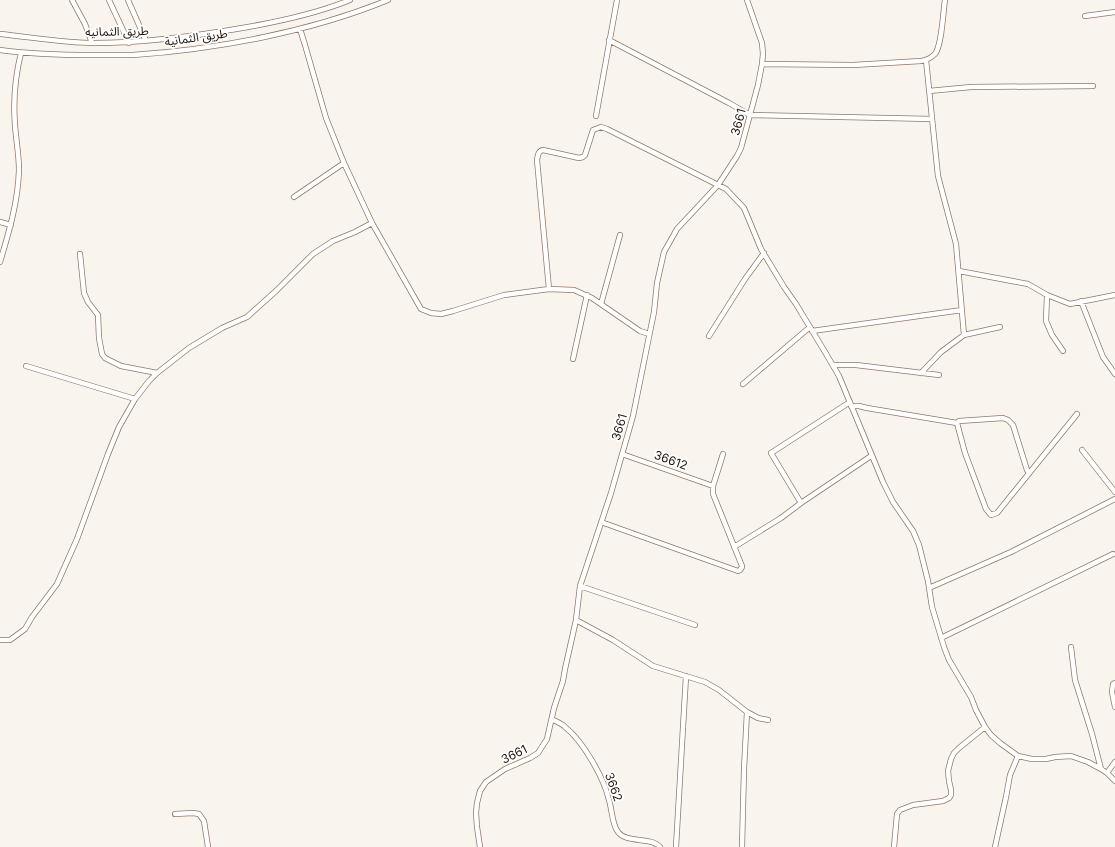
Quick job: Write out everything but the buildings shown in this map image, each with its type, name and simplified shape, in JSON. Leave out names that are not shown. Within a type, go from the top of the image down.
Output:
[{"type":"street","points":[[72,0],[85,24],[92,43]]},
{"type":"street","points":[[109,0],[129,42]]},
{"type":"street","points":[[128,0],[146,41]]},
{"type":"street","name":"طريق الثمانيه","points":[[0,34],[92,43],[146,41],[213,34],[299,16],[348,0]]},
{"type":"street","name":"طريق الثمانية","points":[[0,50],[21,53],[62,55],[132,55],[204,48],[300,29],[354,13],[388,0]]},
{"type":"street","points":[[596,116],[617,0]]},
{"type":"street","name":"3661","points":[[480,847],[476,813],[480,791],[486,782],[505,768],[530,758],[538,753],[547,739],[554,708],[563,681],[576,620],[580,586],[611,493],[633,416],[654,312],[657,283],[664,252],[677,229],[718,185],[741,148],[762,64],[763,54],[762,43],[747,0]]},
{"type":"street","points":[[762,64],[853,65],[921,61],[930,59],[936,53],[940,40],[945,0]]},
{"type":"street","points":[[1085,16],[1115,12]]},
{"type":"street","points":[[300,29],[326,118],[344,163],[372,223],[421,309],[431,313],[441,314],[504,295],[549,289],[574,290],[587,295],[640,331],[649,334]]},
{"type":"street","points":[[609,40],[750,115],[932,119]]},
{"type":"street","points":[[0,262],[11,225],[17,196],[19,157],[15,125],[14,95],[21,53]]},
{"type":"street","points":[[926,60],[938,176],[956,244],[964,335]]},
{"type":"street","points":[[929,91],[971,87],[1093,86]]},
{"type":"street","points":[[549,289],[537,160],[540,151],[543,150],[579,158],[583,157],[593,130],[601,127],[726,189],[744,208],[764,253],[833,365],[851,404],[883,482],[893,502],[913,531],[919,545],[932,607],[949,660],[971,697],[985,727],[1000,743],[1018,756],[1032,759],[1071,756],[1088,762],[1101,769],[1115,781]]},
{"type":"street","points":[[294,197],[344,163]]},
{"type":"street","points":[[0,222],[11,225]]},
{"type":"street","points":[[0,640],[10,640],[25,629],[32,617],[57,584],[77,539],[113,441],[135,399],[149,380],[189,348],[222,328],[247,317],[313,254],[333,241],[372,223]]},
{"type":"street","points":[[601,304],[620,235]]},
{"type":"street","points":[[709,336],[764,253]]},
{"type":"street","points":[[80,254],[84,293],[88,302],[98,315],[99,338],[102,354],[105,358],[121,366],[157,373]]},
{"type":"street","points":[[958,271],[1028,284],[1047,295],[1070,304],[1115,295]]},
{"type":"street","points":[[573,359],[587,295]]},
{"type":"street","points":[[1047,295],[1046,321],[1063,351]]},
{"type":"street","points":[[1081,302],[1103,357],[1115,374]]},
{"type":"street","points":[[743,384],[811,329],[962,310]]},
{"type":"street","points":[[921,373],[941,352],[964,335],[1000,326]]},
{"type":"street","points":[[833,365],[856,365],[939,375]]},
{"type":"street","points":[[26,366],[135,399]]},
{"type":"street","points":[[800,503],[771,453],[851,404],[886,412],[957,423],[959,421],[966,420],[1003,418],[1008,420],[1013,425],[1029,473]]},
{"type":"street","points":[[957,423],[965,453],[986,510],[991,515],[997,513],[1077,414]]},
{"type":"street","points":[[1082,450],[1115,492]]},
{"type":"street","name":"36612","points":[[622,454],[713,486]]},
{"type":"street","points":[[601,522],[738,571],[742,569],[713,494],[713,486],[723,454]]},
{"type":"street","points":[[734,547],[781,518],[800,503],[872,456]]},
{"type":"street","points":[[929,588],[1011,552],[1115,499]]},
{"type":"street","points":[[941,638],[1113,554]]},
{"type":"street","points":[[580,586],[695,625]]},
{"type":"street","points":[[576,620],[613,640],[653,666],[705,682],[719,690],[747,712],[758,718],[768,720]]},
{"type":"street","points":[[1071,648],[1075,680],[1101,769]]},
{"type":"street","points":[[676,847],[686,676]]},
{"type":"street","points":[[1115,683],[1113,684],[1112,692],[1115,707]]},
{"type":"street","points":[[742,847],[747,712]]},
{"type":"street","name":"3662","points":[[552,719],[564,725],[569,730],[593,762],[607,791],[617,831],[625,838],[653,843],[661,847]]},
{"type":"street","points":[[894,847],[897,814],[900,810],[913,806],[943,801],[949,798],[951,795],[948,771],[954,753],[985,727]]},
{"type":"street","points":[[994,847],[1010,775],[1018,756]]},
{"type":"street","points":[[1107,773],[1115,762]]},
{"type":"street","points":[[175,814],[198,814],[204,821],[208,847]]}]
